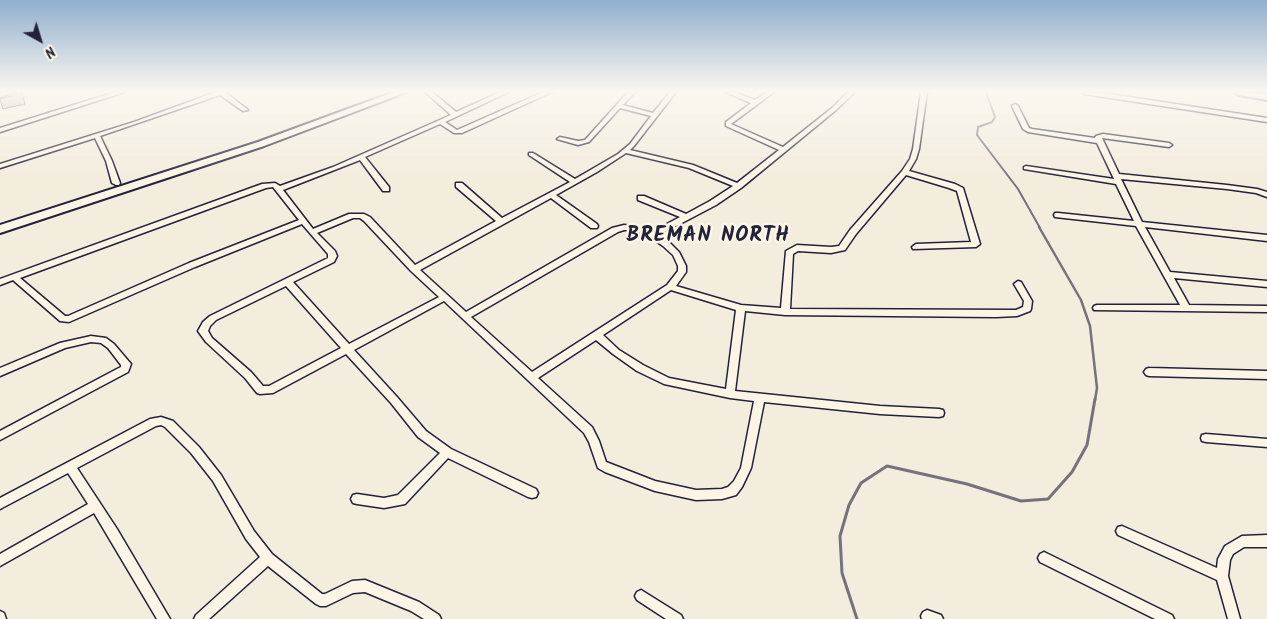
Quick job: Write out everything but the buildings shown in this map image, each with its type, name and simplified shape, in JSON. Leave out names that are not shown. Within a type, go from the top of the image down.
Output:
[{"type":"street","points":[[0,130],[29,121]]},
{"type":"street","points":[[1,164],[143,121]]},
{"type":"street","points":[[0,229],[261,144],[322,121]]},
{"type":"street","points":[[280,189],[361,157],[441,122],[456,132],[460,132],[485,121]]},
{"type":"street","points":[[560,139],[578,144],[587,141],[605,121]]},
{"type":"street","points":[[414,269],[575,182],[626,151],[649,121]]},
{"type":"street","points":[[731,121],[728,125],[784,150]]},
{"type":"street","points":[[653,235],[738,186],[784,150],[817,121]]},
{"type":"street","points":[[785,312],[789,253],[792,249],[797,248],[831,250],[842,248],[853,232],[905,172],[916,149],[920,121]]},
{"type":"street","points":[[1022,121],[1026,129],[1030,131],[1099,141]]},
{"type":"street","points":[[97,136],[109,161],[116,183]]},
{"type":"street","points":[[1169,145],[1103,136],[1098,137],[1139,224],[1186,308]]},
{"type":"street","points":[[626,151],[691,166],[738,186]]},
{"type":"street","points":[[531,154],[575,182]]},
{"type":"street","points":[[361,157],[386,189]]},
{"type":"street","points":[[1026,168],[1118,179],[1227,187],[1257,191],[1267,195]]},
{"type":"street","points":[[905,172],[960,190],[976,244],[916,247]]},
{"type":"street","points":[[0,282],[265,186],[275,185],[333,256],[330,260],[213,318],[206,324],[203,331],[209,340],[248,375],[260,390],[265,392],[445,297]]},
{"type":"street","points":[[459,185],[501,222]]},
{"type":"street","points":[[551,195],[594,226]]},
{"type":"street","points":[[642,198],[686,217]]},
{"type":"street","points":[[1058,215],[1267,238]]},
{"type":"street","points":[[312,232],[352,216],[361,216],[367,219],[414,269],[588,430],[602,465],[617,473],[655,486],[696,495],[722,494],[732,491],[746,468],[760,397]]},
{"type":"street","points":[[14,278],[64,319],[70,319],[192,265],[303,221]]},
{"type":"street","points":[[465,316],[615,230],[624,227],[634,228],[653,235],[676,254],[682,266],[682,272],[679,279],[670,287],[531,378]]},
{"type":"street","points":[[1168,274],[1267,284]]},
{"type":"street","points":[[288,282],[422,434],[446,452],[532,493]]},
{"type":"street","points":[[670,287],[741,308],[785,312],[1017,314],[1023,312],[1028,306],[1028,302],[1018,284]]},
{"type":"street","points":[[730,394],[741,308]]},
{"type":"street","points":[[1097,308],[1267,309]]},
{"type":"street","points":[[597,336],[640,368],[667,381],[730,394],[880,410],[939,413]]},
{"type":"street","points":[[0,372],[63,345],[91,339],[103,340],[111,346],[126,364],[120,372],[0,436]]},
{"type":"street","points":[[1149,372],[1267,375]]},
{"type":"street","points":[[0,504],[154,422],[161,421],[169,424],[195,450],[217,478],[250,535],[268,558],[320,600],[326,600],[352,587],[365,586],[415,606],[435,619]]},
{"type":"street","points":[[1206,438],[1267,443]]},
{"type":"street","points":[[357,498],[384,503],[401,500],[446,452]]},
{"type":"street","points":[[70,468],[164,619]]},
{"type":"street","points":[[0,560],[94,507]]},
{"type":"street","points":[[1122,531],[1222,576]]},
{"type":"street","points":[[1234,619],[1222,576],[1224,559],[1229,550],[1242,542],[1267,541]]},
{"type":"street","points":[[200,619],[268,558]]},
{"type":"street","points":[[1044,558],[1168,619]]},
{"type":"street","points":[[642,596],[678,619]]},
{"type":"waterway","points":[[993,121],[978,127],[977,135],[1018,189],[1040,228]]},
{"type":"waterway","points":[[1039,227],[1081,300],[1090,326],[1097,388],[1095,400]]},
{"type":"waterway","points":[[857,619],[842,573],[840,536],[849,505],[861,483],[887,466],[967,484],[1021,501],[1048,499],[1072,472],[1087,445],[1095,399]]},
{"type":"district","name":"BREMAN NORTH","points":[[708,237]]}]
